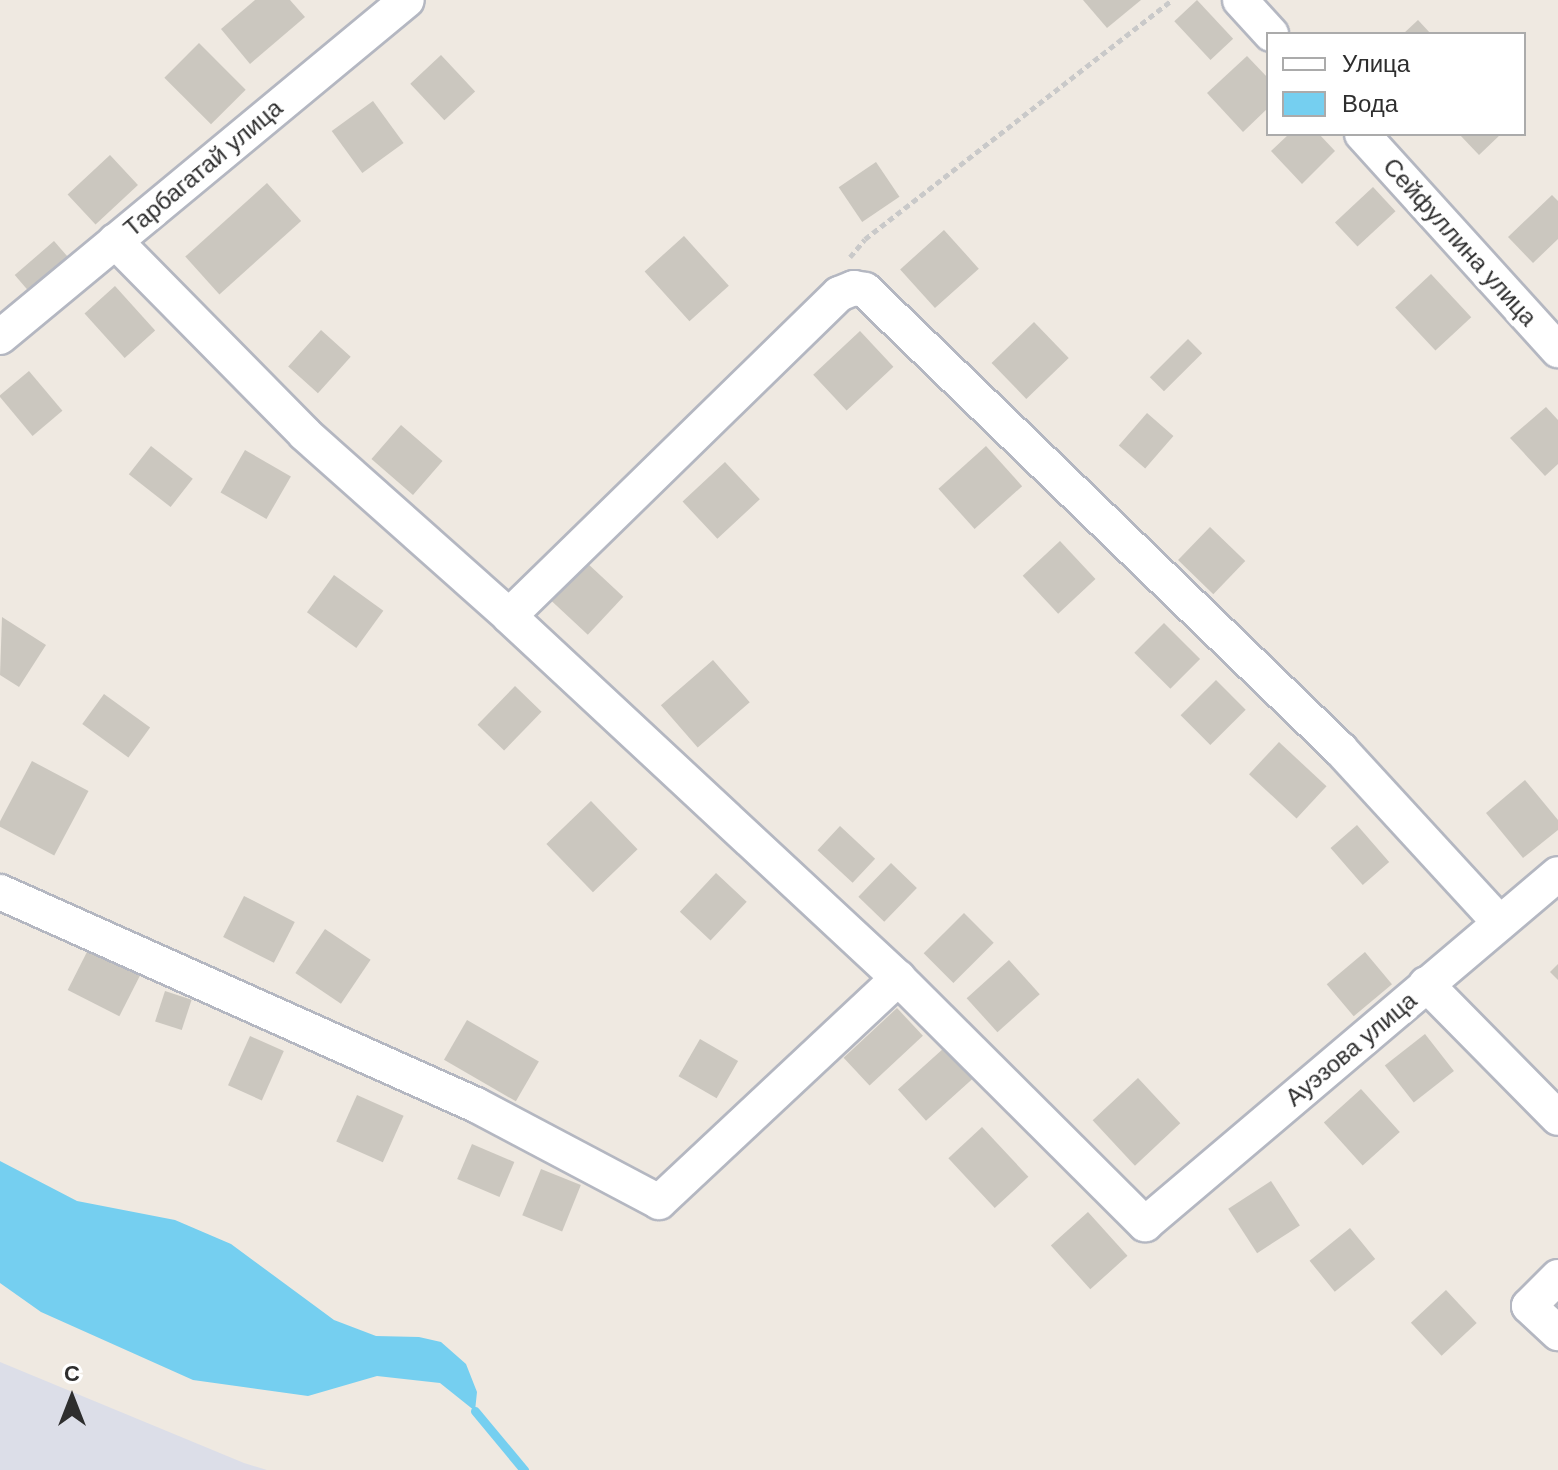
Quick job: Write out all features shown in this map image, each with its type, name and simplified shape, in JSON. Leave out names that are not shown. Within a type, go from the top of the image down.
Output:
[{"type":"street","name":"Тарбагатай улица","points":[[0,337],[407,0]]},
{"type":"street","points":[[1240,0],[1269,32]]},
{"type":"street","name":"Сейфуллина улица","points":[[1364,136],[1558,350]]},
{"type":"street","points":[[0,892],[476,1105],[659,1202],[898,978],[509,616],[305,434],[115,241]]},
{"type":"street","points":[[509,616],[839,294],[854,288],[865,290],[1340,749],[1500,923]]},
{"type":"street","name":"Ауэзова улица","points":[[898,978],[1145,1224],[1558,874]]},
{"type":"street","points":[[1426,984],[1558,1118]]},
{"type":"street","points":[[1558,1277],[1529,1306],[1558,1333]]},
{"type":"path","points":[[854,288],[849,258],[865,239],[1172,0]]},
{"type":"shaded area","points":[[0,1362],[244,1463],[267,1470],[0,1470]]},
{"type":"water","points":[[0,1161],[77,1201],[175,1220],[231,1244],[334,1320],[376,1336],[419,1337],[441,1342],[466,1364],[477,1392],[475,1411],[440,1383],[377,1376],[308,1396],[193,1380],[41,1312],[0,1283]]},
{"type":"building","points":[[255,0],[290,0],[305,17],[250,64],[221,29]]},
{"type":"building","points":[[1083,0],[1141,0],[1107,28]]},
{"type":"building","points":[[1197,0],[1233,39],[1210,60],[1174,21]]},
{"type":"building","points":[[1418,20],[1429,32],[1405,32]]},
{"type":"building","points":[[199,43],[246,90],[211,124],[164,78]]},
{"type":"building","points":[[441,55],[475,92],[444,120],[410,84]]},
{"type":"building","points":[[1247,56],[1266,76],[1266,110],[1243,132],[1207,93]]},
{"type":"building","points":[[373,101],[404,143],[362,173],[332,131]]},
{"type":"building","points":[[1287,136],[1321,136],[1335,151],[1302,184],[1271,151]]},
{"type":"building","points":[[1461,136],[1499,136],[1479,155]]},
{"type":"building","points":[[110,155],[138,185],[96,225],[68,195]]},
{"type":"building","points":[[876,162],[899,197],[862,222],[839,187]]},
{"type":"building","points":[[267,183],[301,221],[219,295],[185,257]]},
{"type":"building","points":[[1373,187],[1396,211],[1357,247],[1335,222]]},
{"type":"building","points":[[1552,195],[1558,201],[1558,239],[1533,263],[1508,237]]},
{"type":"building","points":[[944,230],[979,269],[935,308],[900,269]]},
{"type":"building","points":[[684,236],[729,286],[689,321],[645,271]]},
{"type":"building","points":[[54,241],[68,257],[29,291],[15,275]]},
{"type":"building","points":[[1431,274],[1471,317],[1435,351],[1395,307]]},
{"type":"building","points":[[115,286],[155,331],[125,358],[85,313]]},
{"type":"building","points":[[1034,322],[1069,358],[1026,399],[992,363]]},
{"type":"building","points":[[321,330],[351,357],[318,393],[288,366]]},
{"type":"building","points":[[860,331],[893,367],[847,410],[813,375]]},
{"type":"building","points":[[1188,339],[1202,353],[1164,391],[1150,377]]},
{"type":"building","points":[[29,371],[62,411],[33,436],[0,397]]},
{"type":"building","points":[[1546,407],[1558,420],[1558,464],[1545,476],[1510,438]]},
{"type":"building","points":[[1147,413],[1173,436],[1145,468],[1119,445]]},
{"type":"building","points":[[401,425],[443,461],[413,495],[371,459]]},
{"type":"building","points":[[151,446],[193,479],[171,507],[129,474]]},
{"type":"building","points":[[986,446],[1022,486],[975,529],[938,489]]},
{"type":"building","points":[[245,450],[291,476],[266,519],[221,492]]},
{"type":"building","points":[[725,462],[760,499],[717,539],[683,502]]},
{"type":"building","points":[[1210,527],[1245,561],[1213,594],[1178,560]]},
{"type":"building","points":[[1060,541],[1095,579],[1058,614],[1023,576]]},
{"type":"building","points":[[586,562],[623,597],[588,635],[551,600]]},
{"type":"building","points":[[334,575],[383,611],[356,648],[307,612]]},
{"type":"building","points":[[2,617],[46,645],[19,687],[0,675]]},
{"type":"building","points":[[1164,623],[1200,659],[1170,689],[1134,653]]},
{"type":"building","points":[[713,660],[750,702],[698,748],[661,705]]},
{"type":"building","points":[[1216,680],[1246,710],[1210,745],[1181,715]]},
{"type":"building","points":[[515,686],[542,712],[504,751],[477,725]]},
{"type":"building","points":[[104,694],[150,728],[128,757],[82,724]]},
{"type":"building","points":[[1279,742],[1327,786],[1297,819],[1249,774]]},
{"type":"building","points":[[32,761],[89,791],[54,856],[0,827],[0,821]]},
{"type":"building","points":[[1525,780],[1558,820],[1558,830],[1523,858],[1486,813]]},
{"type":"building","points":[[591,801],[638,849],[593,892],[546,844]]},
{"type":"building","points":[[1357,825],[1389,862],[1363,885],[1331,848]]},
{"type":"building","points":[[840,826],[875,859],[853,883],[817,850]]},
{"type":"building","points":[[891,863],[917,888],[884,922],[858,897]]},
{"type":"building","points":[[716,873],[747,902],[711,940],[680,912]]},
{"type":"building","points":[[244,896],[295,922],[274,963],[223,937]]},
{"type":"building","points":[[964,913],[994,943],[953,983],[924,953]]},
{"type":"building","points":[[325,929],[371,960],[341,1004],[295,973]]},
{"type":"building","points":[[89,948],[141,974],[119,1016],[68,990]]},
{"type":"building","points":[[1365,952],[1392,984],[1354,1016],[1327,984]]},
{"type":"building","points":[[1009,960],[1040,994],[997,1032],[967,998]]},
{"type":"building","points":[[1558,964],[1558,980],[1550,972]]},
{"type":"building","points":[[165,991],[192,1000],[182,1030],[155,1021]]},
{"type":"building","points":[[897,1008],[923,1036],[870,1086],[844,1058]]},
{"type":"building","points":[[467,1020],[539,1062],[516,1101],[444,1060]]},
{"type":"building","points":[[1425,1034],[1454,1071],[1414,1102],[1385,1065]]},
{"type":"building","points":[[250,1036],[284,1051],[262,1100],[228,1085]]},
{"type":"building","points":[[700,1039],[738,1061],[717,1098],[678,1076]]},
{"type":"building","points":[[944,1048],[972,1079],[926,1121],[898,1089]]},
{"type":"building","points":[[1138,1078],[1180,1123],[1135,1166],[1093,1120]]},
{"type":"building","points":[[1361,1089],[1400,1132],[1363,1166],[1324,1122]]},
{"type":"building","points":[[357,1095],[404,1116],[383,1162],[336,1142]]},
{"type":"building","points":[[982,1127],[1028,1177],[995,1208],[948,1158]]},
{"type":"building","points":[[472,1144],[514,1162],[499,1197],[457,1179]]},
{"type":"building","points":[[541,1169],[581,1185],[562,1231],[522,1215]]},
{"type":"building","points":[[1271,1181],[1300,1225],[1257,1253],[1228,1209]]},
{"type":"building","points":[[1088,1212],[1127,1256],[1090,1289],[1051,1245]]},
{"type":"building","points":[[1350,1228],[1375,1259],[1335,1292],[1310,1261]]},
{"type":"building","points":[[1446,1290],[1477,1323],[1442,1356],[1411,1323]]},
{"type":"waterway","points":[[475,1411],[524,1470]]}]
